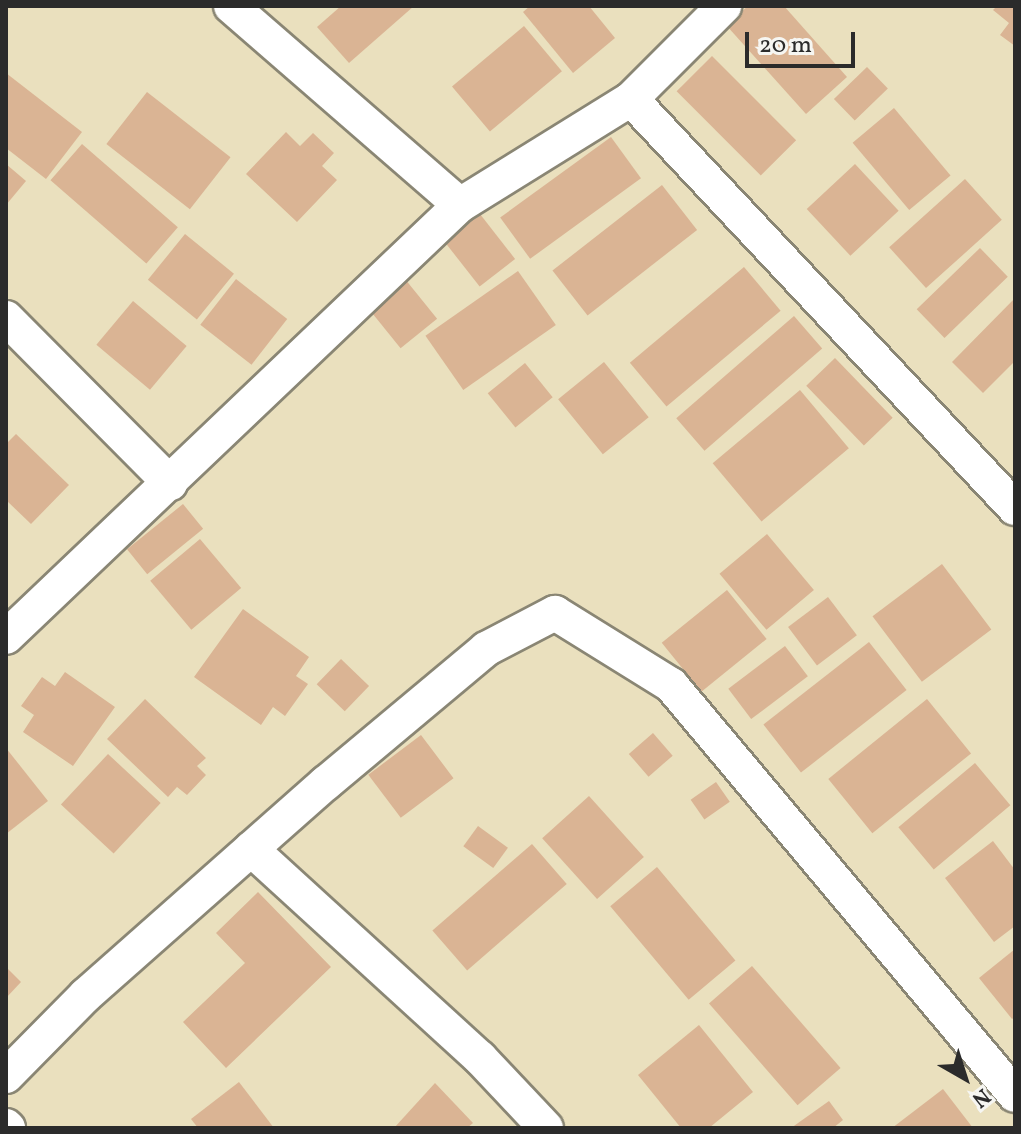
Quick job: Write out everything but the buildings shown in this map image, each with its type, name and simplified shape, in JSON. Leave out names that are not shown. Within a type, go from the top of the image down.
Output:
[{"type":"street","points":[[231,6],[460,205]]},
{"type":"street","points":[[6,637],[460,205],[631,99],[724,6]]},
{"type":"street","points":[[631,99],[1015,508]]},
{"type":"street","points":[[6,318],[170,483]]},
{"type":"street","points":[[6,1076],[86,995],[251,849],[486,649],[555,613],[671,685],[1015,1095]]},
{"type":"street","points":[[251,849],[480,1058],[546,1128]]}]
